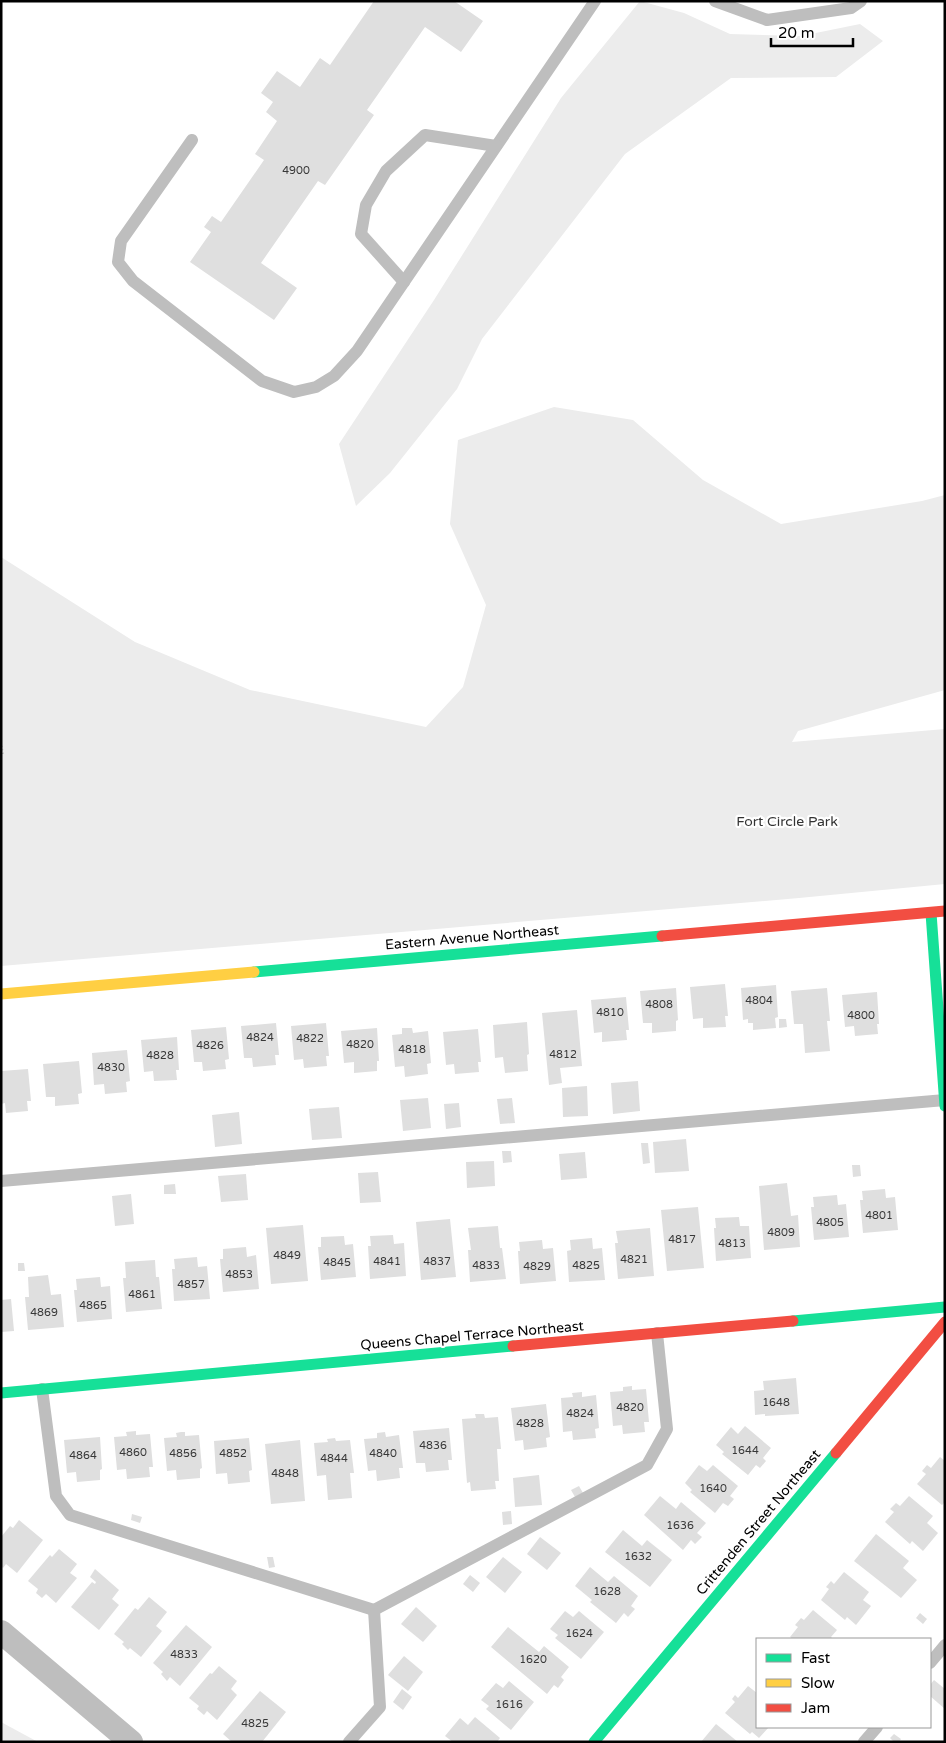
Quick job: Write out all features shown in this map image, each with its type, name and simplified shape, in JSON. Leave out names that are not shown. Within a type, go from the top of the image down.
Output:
[{"type":"street","name":"Eastern Avenue Northeast","points":[[1,994],[945,911]]},
{"type":"street","points":[[930,912],[945,1106]]},
{"type":"street","name":"Queens Chapel Terrace Northeast","points":[[1,1393],[945,1307]]},
{"type":"street","name":"Crittenden Street Northeast","points":[[594,1742],[945,1322]]},
{"type":"street","points":[[1,1632],[132,1742]]},
{"type":"lane","points":[[192,140],[122,241],[118,262],[133,282],[262,381],[294,392],[316,387],[334,376],[357,351],[595,1]]},
{"type":"lane","points":[[715,1],[767,20],[851,8],[861,1]]},
{"type":"lane","points":[[404,282],[362,234],[366,205],[386,171],[425,134],[496,146]]},
{"type":"lane","points":[[1,1181],[944,1100]]},
{"type":"lane","points":[[42,1389],[56,1496],[70,1515],[374,1610],[648,1465],[667,1429],[657,1333]]},
{"type":"lane","points":[[349,1742],[380,1707],[374,1610]]},
{"type":"lane","points":[[931,1662],[945,1645]]},
{"type":"lane","points":[[864,1742],[876,1728]]},
{"type":"path","points":[[1,746],[3,756]]},
{"type":"green space","points":[[640,1],[684,13],[730,34],[801,36],[860,24],[883,41],[836,77],[731,78],[625,154],[482,339],[457,389],[390,473],[356,506],[339,444],[434,300],[561,98]]},
{"type":"green space","name":"Fort Circle Park","points":[[554,407],[633,420],[703,480],[781,524],[922,501],[945,495],[945,690],[798,731],[792,742],[945,729],[945,884],[1,966],[1,557],[135,642],[250,690],[426,727],[463,687],[486,605],[450,524],[458,440]]},
{"type":"green space","points":[[1,1722],[38,1742],[1,1742]]},
{"type":"building","points":[[374,1],[454,1],[483,21],[461,52],[425,27],[367,110],[374,115],[325,185],[318,181],[261,263],[297,288],[274,320],[190,262],[211,232],[204,227],[212,216],[221,222],[264,160],[255,154],[277,121],[266,112],[273,102],[261,93],[277,71],[300,87],[320,58],[330,65]]},
{"type":"building","points":[[725,984],[728,1016],[725,1016],[726,1027],[703,1028],[703,1018],[693,1019],[690,987]]},
{"type":"building","points":[[776,985],[778,1017],[775,1018],[776,1028],[753,1030],[753,1023],[748,1023],[748,1019],[743,1020],[741,988]]},
{"type":"building","points":[[676,988],[678,1020],[676,1021],[676,1031],[652,1033],[652,1023],[643,1023],[640,991]]},
{"type":"building","points":[[827,988],[830,1021],[827,1021],[830,1051],[805,1053],[803,1024],[794,1024],[791,991]]},
{"type":"building","points":[[877,992],[878,1034],[855,1036],[854,1026],[845,1027],[842,995]]},
{"type":"building","points":[[626,997],[629,1030],[626,1030],[627,1040],[602,1042],[602,1032],[594,1033],[591,1000]]},
{"type":"building","points":[[577,1010],[582,1066],[560,1068],[562,1083],[549,1085],[542,1013]]},
{"type":"building","points":[[779,1019],[786,1019],[787,1027],[779,1028]]},
{"type":"building","points":[[527,1022],[528,1071],[505,1073],[503,1057],[495,1058],[493,1025]]},
{"type":"building","points":[[276,1023],[279,1055],[275,1055],[276,1065],[253,1067],[252,1058],[244,1058],[241,1026]]},
{"type":"building","points":[[326,1023],[329,1056],[326,1056],[327,1066],[304,1068],[303,1059],[294,1060],[291,1026]]},
{"type":"building","points":[[226,1027],[229,1059],[225,1060],[226,1069],[203,1071],[202,1062],[194,1062],[191,1030]]},
{"type":"building","points":[[377,1028],[379,1061],[377,1061],[377,1071],[354,1073],[354,1062],[344,1063],[341,1031]]},
{"type":"building","points":[[402,1028],[412,1028],[413,1033],[428,1031],[431,1063],[427,1064],[428,1074],[405,1077],[404,1066],[395,1067],[392,1035],[402,1034]]},
{"type":"building","points":[[478,1029],[481,1062],[478,1062],[479,1072],[455,1074],[454,1064],[446,1065],[443,1032]]},
{"type":"building","points":[[177,1037],[179,1070],[176,1070],[177,1080],[154,1081],[153,1071],[144,1072],[141,1040]]},
{"type":"building","points":[[127,1050],[130,1081],[126,1082],[127,1092],[105,1094],[104,1084],[94,1085],[92,1053]]},
{"type":"building","points":[[79,1061],[82,1093],[78,1094],[79,1104],[55,1106],[55,1097],[46,1097],[43,1064]]},
{"type":"building","points":[[28,1069],[31,1101],[27,1101],[28,1111],[6,1113],[5,1103],[1,1104],[1,1071]]},
{"type":"building","points":[[638,1081],[640,1111],[613,1114],[611,1083]]},
{"type":"building","points":[[587,1086],[588,1116],[563,1117],[562,1088]]},
{"type":"building","points":[[428,1098],[431,1128],[403,1131],[400,1100]]},
{"type":"building","points":[[512,1098],[515,1123],[500,1124],[497,1099]]},
{"type":"building","points":[[459,1103],[461,1127],[446,1129],[444,1104]]},
{"type":"building","points":[[339,1107],[342,1138],[312,1140],[309,1109]]},
{"type":"building","points":[[239,1112],[242,1144],[215,1147],[212,1115]]},
{"type":"building","points":[[686,1139],[689,1171],[655,1173],[653,1142]]},
{"type":"building","points":[[641,1143],[648,1143],[650,1163],[643,1164]]},
{"type":"building","points":[[502,1151],[511,1151],[512,1162],[503,1163]]},
{"type":"building","points":[[585,1152],[587,1178],[561,1180],[559,1154]]},
{"type":"building","points":[[494,1161],[495,1186],[467,1188],[466,1162]]},
{"type":"building","points":[[852,1165],[860,1165],[861,1176],[853,1177]]},
{"type":"building","points":[[378,1172],[381,1202],[360,1203],[358,1173]]},
{"type":"building","points":[[246,1174],[248,1200],[221,1202],[218,1176]]},
{"type":"building","points":[[787,1183],[791,1216],[798,1215],[800,1247],[764,1250],[759,1186]]},
{"type":"building","points":[[175,1184],[176,1194],[164,1194],[164,1185]]},
{"type":"building","points":[[885,1189],[886,1198],[895,1197],[898,1230],[863,1233],[860,1200],[863,1200],[862,1191]]},
{"type":"building","points":[[131,1194],[134,1224],[115,1226],[112,1196]]},
{"type":"building","points":[[837,1195],[838,1205],[846,1204],[849,1237],[814,1240],[811,1207],[814,1207],[813,1197]]},
{"type":"building","points":[[698,1207],[704,1268],[667,1271],[661,1210]]},
{"type":"building","points":[[739,1217],[740,1226],[749,1226],[751,1258],[716,1261],[715,1218]]},
{"type":"building","points":[[450,1219],[456,1277],[421,1280],[416,1222]]},
{"type":"building","points":[[303,1225],[308,1281],[271,1284],[266,1228]]},
{"type":"building","points":[[498,1226],[506,1279],[470,1282],[468,1250],[471,1250],[468,1228]]},
{"type":"building","points":[[650,1228],[654,1276],[618,1279],[616,1231]]},
{"type":"building","points":[[393,1235],[394,1244],[404,1243],[406,1276],[370,1279],[368,1246],[371,1246],[370,1236]]},
{"type":"building","points":[[344,1236],[345,1245],[353,1244],[356,1277],[321,1280],[318,1247],[321,1247],[321,1237]]},
{"type":"building","points":[[592,1238],[593,1249],[602,1248],[605,1280],[569,1282],[567,1251],[571,1250],[570,1240]]},
{"type":"building","points":[[542,1240],[543,1249],[553,1248],[556,1281],[520,1284],[519,1242]]},
{"type":"building","points":[[246,1247],[247,1257],[256,1255],[259,1289],[223,1292],[220,1259],[223,1259],[223,1249]]},
{"type":"building","points":[[197,1257],[198,1267],[207,1266],[210,1299],[174,1301],[172,1269],[175,1269],[174,1259]]},
{"type":"building","points":[[155,1260],[156,1277],[159,1277],[162,1309],[126,1312],[123,1278],[126,1278],[125,1262]]},
{"type":"building","points":[[18,1263],[24,1263],[25,1271],[18,1271]]},
{"type":"building","points":[[48,1275],[51,1295],[61,1294],[64,1327],[28,1330],[25,1297],[29,1297],[28,1277]]},
{"type":"building","points":[[100,1277],[101,1287],[110,1286],[112,1319],[77,1322],[74,1290],[77,1290],[76,1279]]},
{"type":"building","points":[[11,1299],[14,1331],[1,1332],[1,1300]]},
{"type":"building","points":[[796,1378],[799,1414],[755,1415],[754,1391],[764,1390],[763,1381]]},
{"type":"building","points":[[632,1386],[632,1390],[646,1389],[649,1422],[644,1422],[645,1432],[623,1434],[622,1425],[613,1426],[610,1392],[623,1391],[623,1387]]},
{"type":"building","points":[[582,1392],[582,1397],[596,1395],[599,1428],[595,1429],[596,1438],[573,1440],[572,1431],[563,1432],[561,1398],[573,1397],[572,1393]]},
{"type":"building","points":[[546,1404],[550,1437],[546,1438],[547,1447],[524,1450],[523,1440],[515,1441],[511,1408]]},
{"type":"building","points":[[475,1414],[484,1414],[485,1418],[498,1417],[501,1449],[497,1449],[499,1481],[495,1481],[496,1489],[471,1491],[470,1482],[467,1483],[462,1419],[476,1418]]},
{"type":"building","points":[[745,1426],[771,1448],[763,1458],[766,1461],[760,1468],[756,1465],[748,1475],[722,1454],[724,1452],[716,1445],[731,1427],[738,1434]]},
{"type":"building","points":[[449,1428],[452,1460],[448,1460],[449,1470],[426,1472],[425,1463],[416,1463],[413,1431]]},
{"type":"building","points":[[136,1431],[136,1435],[150,1434],[153,1467],[149,1467],[150,1477],[127,1479],[126,1469],[117,1470],[114,1437],[127,1436],[126,1432]]},
{"type":"building","points":[[185,1432],[185,1436],[199,1435],[202,1468],[200,1469],[200,1478],[177,1480],[176,1470],[167,1471],[164,1438],[177,1437],[176,1433]]},
{"type":"building","points":[[385,1432],[386,1437],[399,1435],[403,1468],[399,1468],[400,1478],[377,1481],[376,1470],[368,1471],[364,1439],[377,1438],[377,1433]]},
{"type":"building","points":[[100,1437],[102,1469],[100,1470],[100,1480],[77,1482],[76,1472],[67,1473],[64,1440]]},
{"type":"building","points":[[249,1438],[252,1470],[249,1471],[250,1482],[228,1484],[227,1473],[216,1474],[214,1441]]},
{"type":"building","points":[[335,1438],[336,1441],[350,1440],[354,1473],[350,1473],[352,1498],[328,1500],[326,1475],[317,1476],[314,1443],[328,1442],[327,1439]]},
{"type":"building","points":[[300,1440],[305,1501],[271,1504],[265,1444]]},
{"type":"building","points":[[940,1457],[945,1461],[945,1502],[942,1505],[917,1484],[926,1474],[922,1471],[927,1465],[931,1468]]},
{"type":"building","points":[[699,1465],[707,1471],[713,1465],[738,1486],[730,1496],[734,1499],[728,1506],[723,1503],[715,1513],[690,1492],[692,1490],[685,1483]]},
{"type":"building","points":[[539,1475],[542,1505],[515,1507],[513,1478]]},
{"type":"building","points":[[579,1486],[583,1493],[575,1497],[571,1490]]},
{"type":"building","points":[[660,1496],[676,1509],[681,1502],[706,1523],[697,1533],[702,1537],[695,1544],[691,1540],[683,1550],[644,1515]]},
{"type":"building","points":[[909,1496],[933,1516],[927,1523],[938,1533],[923,1551],[912,1541],[910,1544],[885,1522],[894,1512],[890,1509],[896,1503],[900,1506]]},
{"type":"building","points":[[511,1511],[512,1524],[503,1525],[502,1512]]},
{"type":"building","points":[[132,1514],[142,1517],[140,1523],[131,1520]]},
{"type":"building","points":[[19,1520],[43,1540],[17,1573],[6,1564],[3,1568],[1,1566],[1,1537],[10,1526],[13,1528]]},
{"type":"building","points":[[623,1530],[642,1546],[647,1540],[672,1560],[650,1587],[605,1552]]},
{"type":"building","points":[[876,1534],[909,1561],[903,1568],[917,1580],[901,1598],[854,1561]]},
{"type":"building","points":[[540,1537],[561,1553],[547,1570],[527,1554]]},
{"type":"building","points":[[59,1549],[77,1564],[70,1573],[77,1578],[56,1603],[46,1594],[42,1598],[36,1593],[38,1589],[28,1581],[50,1555],[52,1557]]},
{"type":"building","points":[[267,1557],[273,1557],[275,1567],[269,1568]]},
{"type":"building","points":[[503,1557],[522,1572],[505,1593],[486,1577]]},
{"type":"building","points":[[590,1567],[608,1582],[614,1576],[638,1596],[631,1606],[635,1609],[628,1617],[624,1613],[616,1623],[590,1602],[592,1600],[575,1586]]},
{"type":"building","points":[[95,1569],[119,1590],[112,1599],[119,1605],[99,1630],[71,1607],[92,1582],[95,1584],[96,1582],[90,1577]]},
{"type":"building","points":[[844,1572],[869,1592],[863,1600],[871,1606],[856,1625],[847,1617],[845,1620],[821,1600],[829,1589],[826,1587],[831,1581],[834,1584]]},
{"type":"building","points":[[470,1575],[480,1583],[473,1592],[463,1584]]},
{"type":"building","points":[[149,1597],[167,1612],[156,1626],[162,1631],[141,1657],[130,1648],[128,1650],[122,1644],[124,1642],[114,1634],[135,1608],[138,1610]]},
{"type":"building","points":[[416,1607],[437,1626],[423,1642],[401,1624]]},
{"type":"building","points":[[813,1610],[837,1630],[832,1638],[790,1637],[798,1627],[795,1625],[801,1618],[804,1620]]},
{"type":"building","points":[[565,1611],[573,1617],[579,1611],[604,1632],[581,1659],[555,1638],[558,1635],[550,1629]]},
{"type":"building","points":[[920,1613],[927,1619],[923,1624],[916,1618]]},
{"type":"building","points":[[186,1625],[212,1647],[180,1686],[170,1677],[167,1681],[161,1674],[163,1672],[153,1663]]},
{"type":"building","points":[[508,1627],[539,1652],[544,1646],[569,1667],[561,1677],[564,1680],[558,1688],[554,1685],[547,1694],[491,1647]]},
{"type":"building","points":[[404,1656],[423,1672],[408,1691],[388,1675]]},
{"type":"building","points":[[219,1666],[237,1681],[231,1689],[237,1695],[217,1720],[207,1711],[204,1715],[197,1709],[199,1706],[189,1698],[210,1673],[212,1674]]},
{"type":"building","points":[[934,1680],[945,1689],[945,1709],[931,1697],[931,1684]]},
{"type":"building","points":[[509,1681],[534,1702],[511,1730],[486,1709],[489,1706],[481,1700],[496,1683],[503,1688]]},
{"type":"building","points":[[748,1686],[756,1692],[756,1728],[768,1728],[759,1738],[752,1732],[750,1734],[725,1713],[735,1702],[732,1699],[735,1695],[738,1698]]},
{"type":"building","points":[[402,1689],[412,1697],[403,1710],[393,1702]]},
{"type":"building","points":[[260,1691],[286,1712],[262,1742],[232,1742],[223,1734]]},
{"type":"building","points":[[475,1717],[500,1738],[497,1742],[453,1742],[445,1736],[460,1718],[468,1725]]},
{"type":"building","points":[[716,1724],[738,1742],[701,1742]]},
{"type":"building","points":[[894,1734],[901,1739],[899,1742],[894,1742],[890,1738]]},
{"type":"traffic: fast","points":[[931,913],[945,1106]]},
{"type":"traffic: fast","points":[[254,972],[662,936]]},
{"type":"traffic: fast","points":[[793,1321],[945,1307]]},
{"type":"traffic: fast","points":[[1,1393],[513,1346]]},
{"type":"traffic: fast","points":[[594,1742],[836,1453]]},
{"type":"traffic: slow","points":[[1,994],[254,972]]},
{"type":"traffic: jam","points":[[662,936],[945,911]]},
{"type":"traffic: jam","points":[[513,1346],[793,1321]]},
{"type":"traffic: jam","points":[[836,1453],[945,1322]]}]
